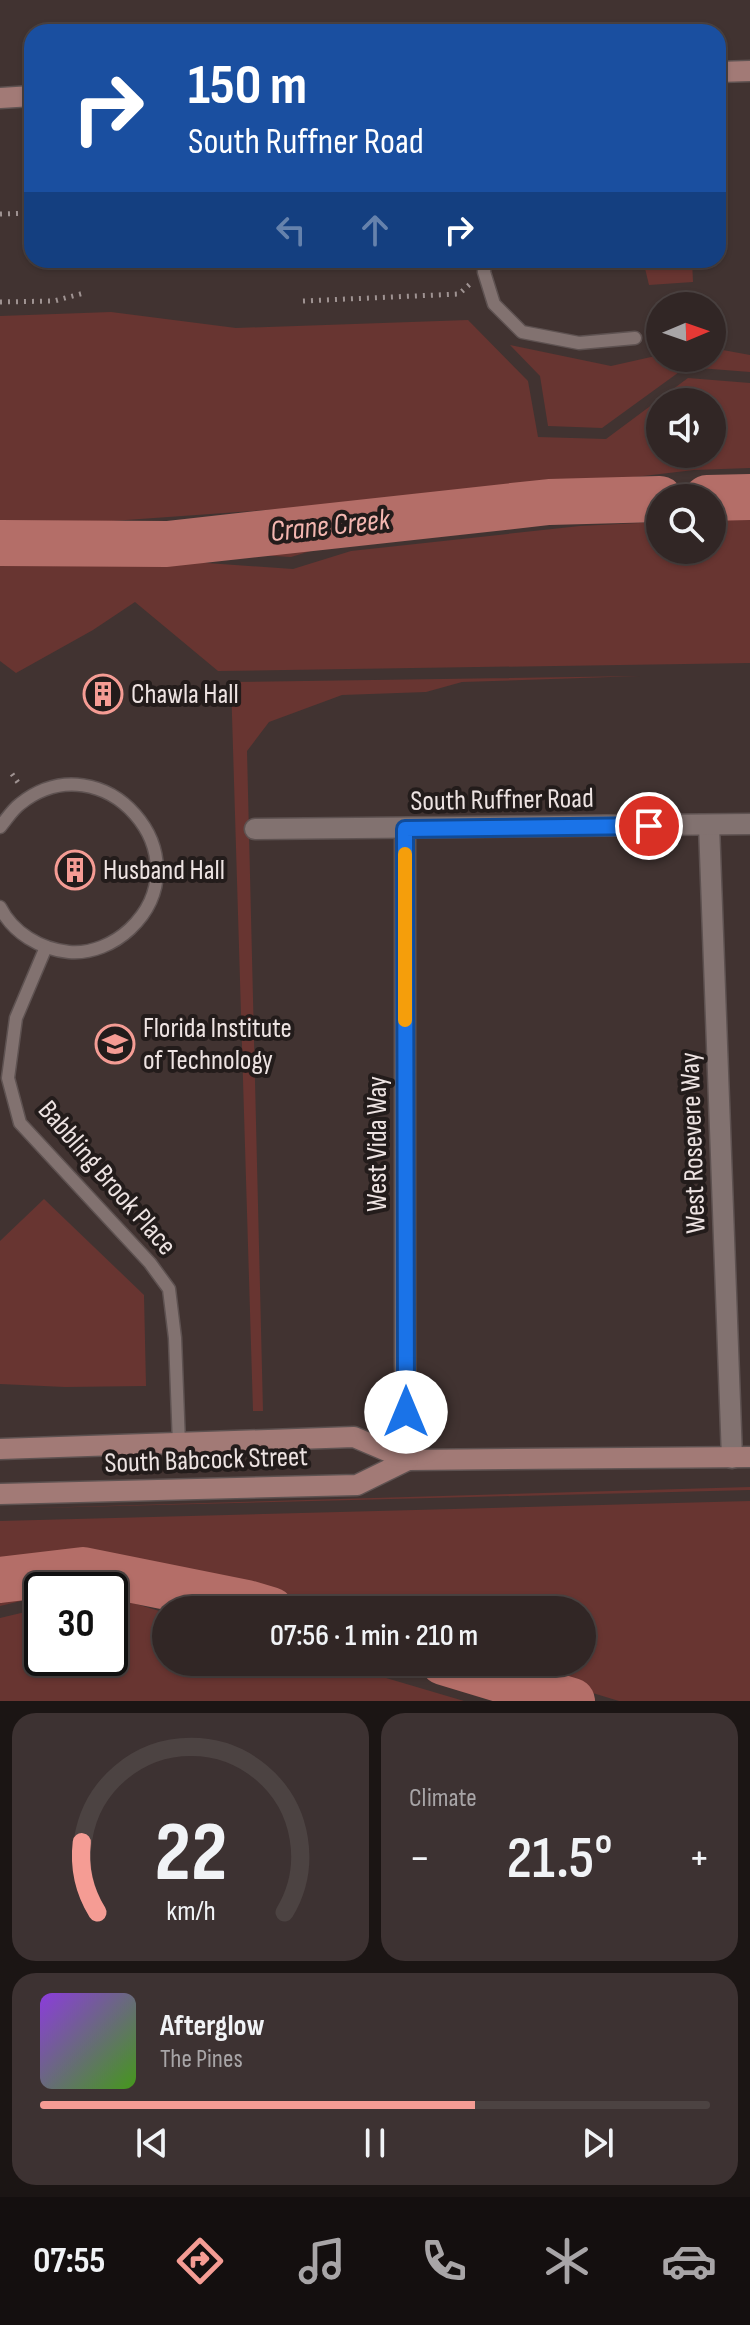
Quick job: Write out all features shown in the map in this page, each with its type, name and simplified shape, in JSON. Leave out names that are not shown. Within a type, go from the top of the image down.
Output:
[{"type":"main road","points":[[726,72],[750,71]]},
{"type":"main road","points":[[0,98],[24,96]]},
{"type":"main road","name":"South Babcock Street","points":[[0,1449],[354,1437],[408,1460],[741,1458]]},
{"type":"main road","name":"South Babcock Street","points":[[0,1494],[357,1485],[408,1460]]},
{"type":"street","name":"South Ruffner Road","points":[[255,829],[750,824]]},
{"type":"street","name":"West Rosevere Way","points":[[709,825],[741,1458]]},
{"type":"street","name":"West Vida Way","points":[[405,829],[405,1351],[408,1460]]},
{"type":"lane","points":[[485,268],[494,304],[522,332],[579,343],[635,338]]},
{"type":"lane","points":[[0,827],[18,805],[43,790],[71,784],[100,788],[123,801],[141,820],[153,843],[157,870],[152,896],[140,919],[121,937],[98,949],[72,952],[46,947],[20,933],[0,907]]},
{"type":"lane","name":"Babbling Brook Place","points":[[46,947],[16,1018],[8,1078],[20,1123],[150,1263],[169,1289],[175,1338],[179,1444]]},
{"type":"path","points":[[0,214],[24,213]]},
{"type":"path","points":[[303,301],[459,294],[483,268]]},
{"type":"path","points":[[0,302],[54,301],[84,293]]},
{"type":"path","points":[[12,774],[19,784]]},
{"type":"shaded area","points":[[645,268],[692,268],[693,282],[649,285]]},
{"type":"shaded area","points":[[111,312],[236,328],[468,320],[528,381],[538,437],[606,439],[646,409],[646,468],[726,468],[726,388],[675,388],[688,378],[750,383],[750,468],[694,470],[533,489],[392,501],[0,529],[0,316]]},
{"type":"shaded area","points":[[510,345],[611,366],[646,358],[646,372],[679,372],[657,388],[646,388],[646,396],[602,428],[548,426],[540,376]]},
{"type":"shaded area","points":[[726,351],[750,355],[750,372],[726,370]]},
{"type":"shaded area","points":[[750,479],[750,507],[726,508],[726,484],[681,484]]},
{"type":"shaded area","points":[[646,487],[646,512],[579,515],[350,539],[291,557],[227,553],[227,523]]},
{"type":"shaded area","points":[[750,518],[750,663],[218,671],[135,602],[93,630],[16,673],[0,661],[0,566],[4,563],[136,558],[293,569],[351,551],[580,526],[646,523],[646,564],[726,564],[726,519]]},
{"type":"shaded area","points":[[640,676],[462,682],[426,692],[342,695],[269,722],[247,751],[263,1411],[253,1411],[231,682]]},
{"type":"shaded area","points":[[44,1199],[144,1295],[146,1386],[0,1384],[0,1241]]},
{"type":"shaded area","points":[[750,1487],[750,1490],[0,1509]]},
{"type":"shaded area","points":[[750,1501],[750,1701],[619,1701],[537,1676],[596,1676],[596,1596],[275,1596],[109,1565],[91,1557],[0,1559],[0,1521]]},
{"type":"shaded area","points":[[88,1568],[96,1572],[24,1572],[24,1600],[0,1606],[0,1571]]},
{"type":"shaded area","points":[[128,1581],[207,1596],[152,1596],[128,1590]]},
{"type":"shaded area","points":[[128,1601],[152,1609],[152,1676],[379,1676],[464,1701],[0,1701],[0,1618],[24,1612],[24,1676],[128,1676]]},
{"type":"shaded area","points":[[420,1676],[497,1676],[579,1701],[504,1701]]},
{"type":"waterway","name":"Crane Creek","points":[[726,498],[750,497]]},
{"type":"waterway","name":"Crane Creek","points":[[0,543],[167,544],[549,502],[646,499]]},
{"type":"waterway","name":"Crane Creek","points":[[0,1580],[83,1570],[212,1596]]},
{"type":"waterway","name":"Crane Creek","points":[[489,1676],[572,1701]]},
{"type":"slow traffic","points":[[405,854],[405,1020]]},
{"type":"place","name":"Chawla Hall","points":[[103,694]]},
{"type":"place","name":"Husband Hall","points":[[75,870]]},
{"type":"place","name":"Florida Institute of Technology","points":[[115,1044]]},
{"type":"route","points":[[406,1412],[405,829],[649,826]]}]
